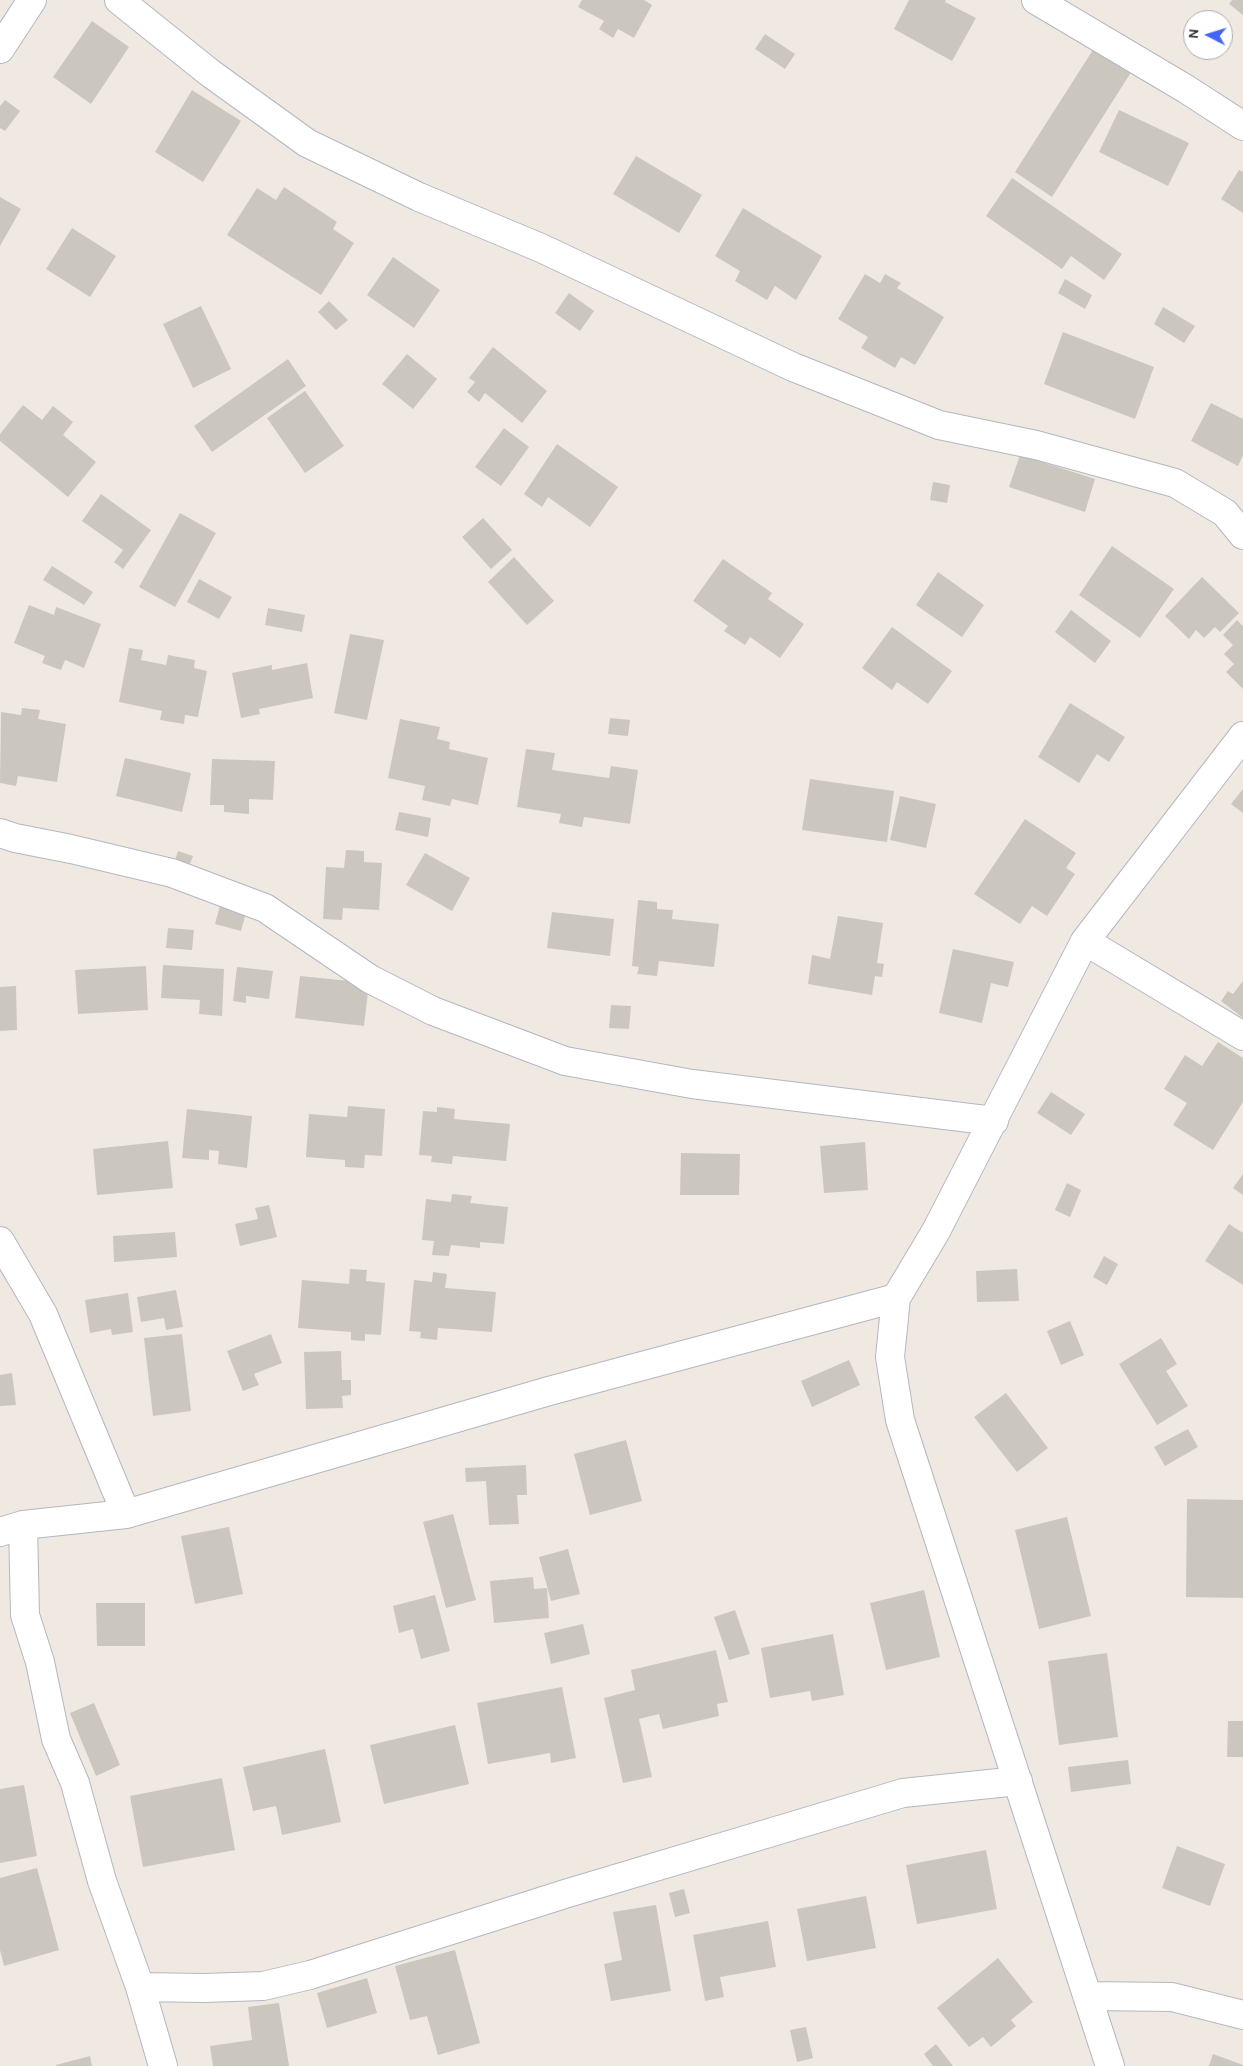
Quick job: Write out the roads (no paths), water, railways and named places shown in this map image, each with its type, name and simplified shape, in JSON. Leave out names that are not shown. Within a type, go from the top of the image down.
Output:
[{"type":"street","points":[[0,49],[32,0]]},
{"type":"street","points":[[119,0],[210,73],[307,143],[419,197],[541,248],[793,367],[939,425],[1036,445],[1175,483],[1225,513],[1243,535]]},
{"type":"street","points":[[1036,0],[1186,89],[1243,126]]},
{"type":"street","points":[[1110,2066],[900,1420],[890,1357],[896,1298],[936,1231],[1085,941],[1243,736]]},
{"type":"street","points":[[0,833],[15,838],[172,872],[265,908],[370,979],[432,1010],[565,1061],[692,1084],[994,1121]]},
{"type":"street","points":[[1085,941],[1243,1036]]},
{"type":"street","points":[[0,1241],[43,1314],[126,1514]]},
{"type":"street","points":[[163,2066],[140,1987],[102,1880],[75,1783],[56,1739],[40,1662],[25,1615],[12,1528],[126,1514],[549,1390],[896,1298]]},
{"type":"street","points":[[140,1987],[204,1988],[263,1986],[310,1975],[568,1893],[903,1793],[1018,1781]]},
{"type":"street","points":[[1087,1996],[1172,1997],[1241,2008]]}]
